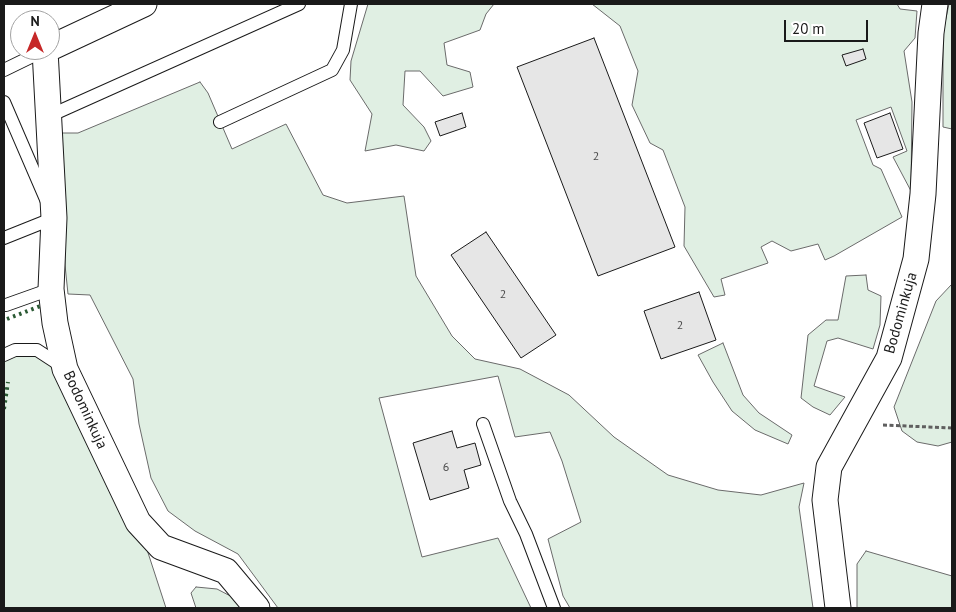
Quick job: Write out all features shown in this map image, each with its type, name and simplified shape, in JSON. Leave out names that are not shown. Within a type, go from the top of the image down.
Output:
[{"type":"street","points":[[60,43],[144,4]]},
{"type":"street","name":"Bodominkuja","points":[[838,608],[825,500],[830,467],[889,358],[916,259],[923,194],[931,33],[935,4]]},
{"type":"street","name":"Bodominkuja","points":[[46,60],[54,218],[51,289],[55,323],[65,368],[138,522],[160,547],[226,571],[257,608]]},
{"type":"lane","points":[[49,116],[299,4]]},
{"type":"lane","points":[[220,122],[332,70],[343,50],[351,4]]},
{"type":"lane","points":[[4,70],[24,60]]},
{"type":"lane","points":[[4,102],[54,218],[4,238]]},
{"type":"lane","points":[[6,305],[51,289]]},
{"type":"lane","points":[[4,355],[16,350],[37,350],[65,368]]},
{"type":"lane","points":[[482,424],[510,502],[526,534],[554,608]]},
{"type":"path","points":[[854,423],[952,428]]},
{"type":"green space","points":[[368,4],[494,4],[486,14],[480,30],[444,43],[447,65],[470,72],[473,87],[443,96],[420,71],[405,71],[403,105],[424,127],[431,141],[424,151],[396,145],[365,151],[372,114],[350,80],[351,61]]},
{"type":"green space","points":[[592,4],[897,4],[900,9],[917,11],[915,38],[904,51],[912,102],[911,191],[893,157],[907,151],[891,107],[856,120],[873,165],[881,169],[902,217],[825,260],[818,244],[791,251],[772,241],[761,247],[768,263],[721,279],[725,295],[714,297],[684,246],[685,207],[663,150],[650,143],[632,105],[638,71],[620,26]]},
{"type":"green space","points":[[949,4],[952,4],[952,129],[943,127],[943,32]]},
{"type":"green space","points":[[200,82],[208,93],[232,149],[286,124],[323,195],[347,203],[404,196],[416,276],[452,336],[475,359],[520,369],[569,395],[614,437],[668,475],[718,490],[761,495],[804,483],[799,507],[813,608],[570,608],[563,596],[548,539],[581,522],[562,461],[550,432],[515,437],[498,376],[379,398],[422,557],[498,538],[531,608],[278,608],[238,554],[195,531],[168,511],[151,478],[139,424],[133,379],[90,295],[68,294],[65,265],[62,133],[78,133]]},
{"type":"green space","points":[[866,275],[868,290],[881,296],[880,325],[873,349],[838,338],[827,341],[814,386],[845,397],[830,415],[813,407],[801,398],[808,335],[826,320],[838,320],[846,276]]},
{"type":"green space","points":[[952,284],[952,442],[938,446],[917,442],[902,431],[894,407],[936,301]]},
{"type":"green space","points":[[723,343],[743,395],[759,413],[792,435],[788,444],[755,430],[732,411],[713,382],[698,355]]},
{"type":"green space","points":[[37,350],[65,369],[138,522],[166,608],[4,608],[4,355]]},
{"type":"green space","points":[[866,551],[952,576],[952,608],[857,608],[857,564]]},
{"type":"green space","points":[[196,587],[217,589],[238,600],[245,608],[196,608],[191,593]]},
{"type":"building","points":[[594,38],[675,247],[598,276],[517,67]]},
{"type":"building","points":[[863,49],[866,59],[846,66],[842,55]]},
{"type":"building","points":[[462,113],[466,127],[440,136],[435,122]]},
{"type":"building","points":[[890,113],[903,149],[877,158],[864,123]]},
{"type":"building","points":[[486,232],[556,335],[521,358],[451,255]]},
{"type":"building","points":[[699,292],[716,340],[661,359],[644,311]]},
{"type":"building","points":[[452,431],[457,448],[475,443],[481,465],[464,470],[469,488],[430,500],[413,443]]},
{"type":"hedge","points":[[7,319],[43,305]]},
{"type":"hedge","points":[[4,409],[8,382]]}]
